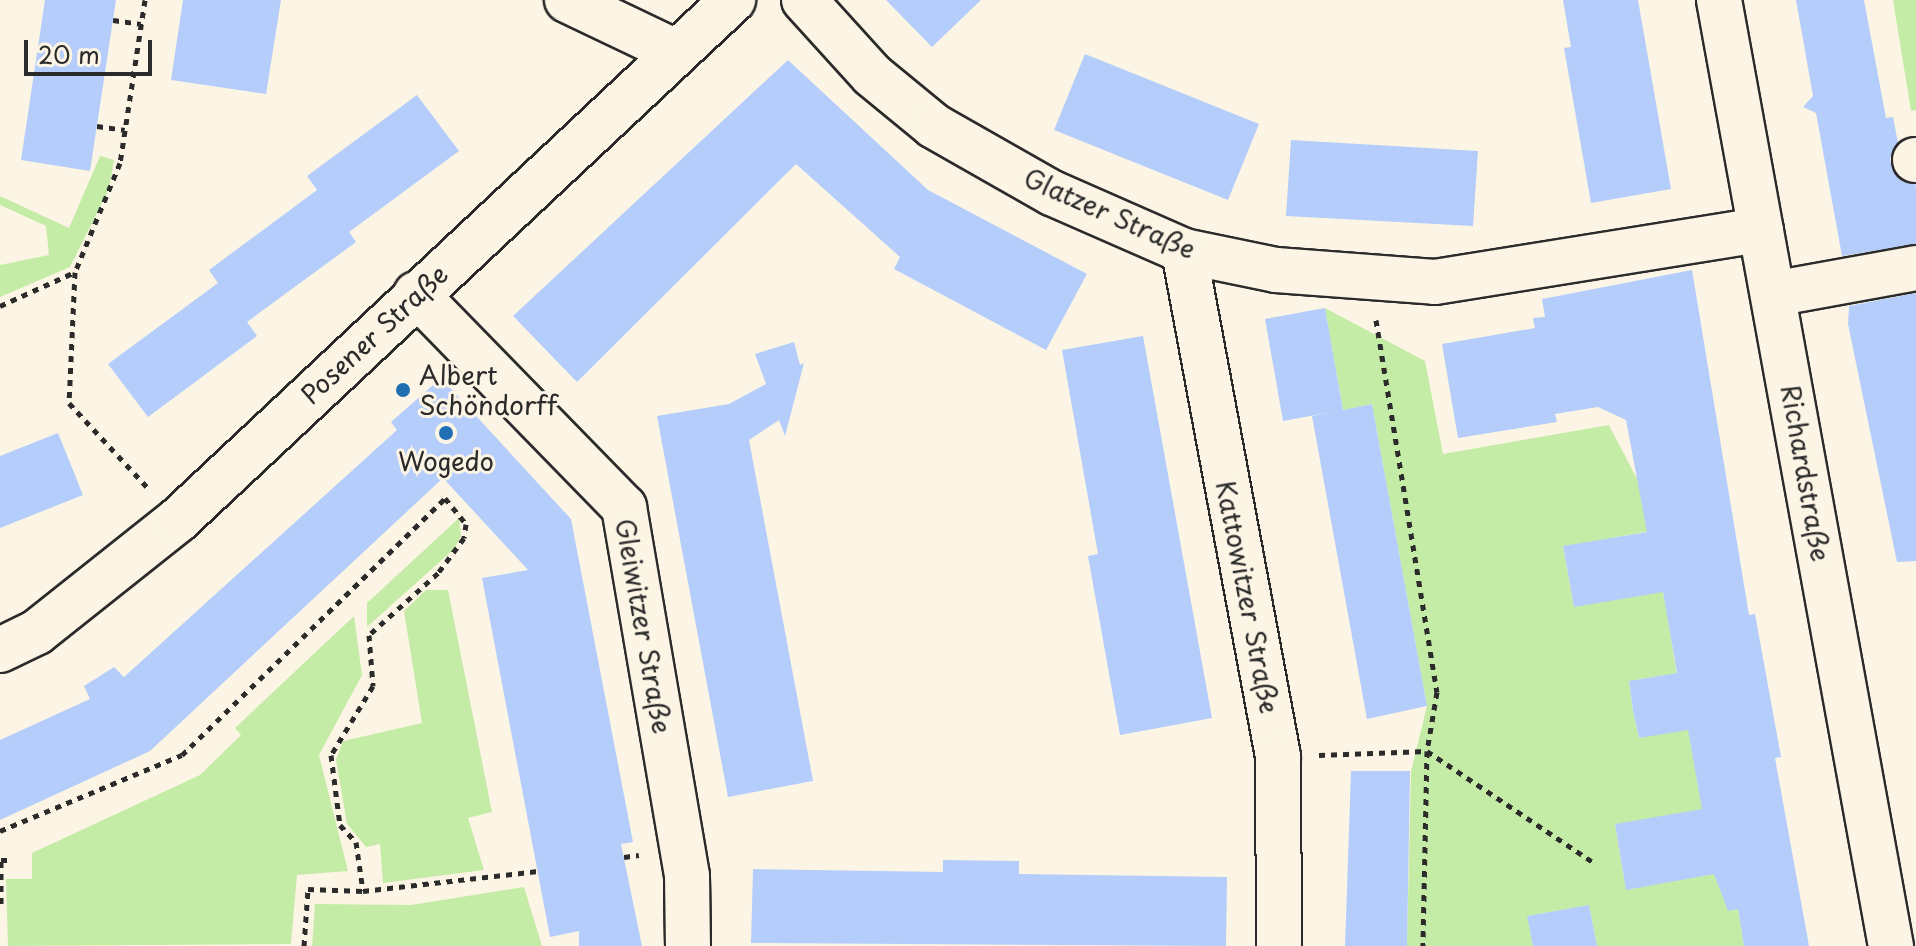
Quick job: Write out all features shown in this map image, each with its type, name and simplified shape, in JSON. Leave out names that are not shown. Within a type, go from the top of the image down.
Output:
[{"type":"street","points":[[567,0],[676,52]]},
{"type":"street","name":"Posener Straße","points":[[0,650],[37,632],[178,520],[733,0]]},
{"type":"street","name":"Glatzer Straße","points":[[804,0],[872,75],[934,126],[1052,193],[1184,251],[1276,270],[1435,282],[1761,230]]},
{"type":"street","name":"Richardstraße","points":[[1719,0],[1891,946]]},
{"type":"street","name":"Kattowitzer Straße","points":[[1184,251],[1278,756],[1279,946]]},
{"type":"street","points":[[1773,294],[1916,268]]},
{"type":"street","name":"Gleiwitzer Straße","points":[[416,294],[624,507],[687,876],[688,946]]},
{"type":"path","points":[[145,0],[120,163],[75,272],[69,403],[178,520]]},
{"type":"path","points":[[113,20],[141,24]]},
{"type":"path","points":[[97,126],[125,130]]},
{"type":"path","points":[[0,306],[75,272]]},
{"type":"path","points":[[1379,333],[1437,692],[1427,751],[1423,946]]},
{"type":"path","points":[[0,831],[182,755],[445,498],[466,524],[464,538],[438,573],[369,635],[373,686],[331,755],[340,825],[356,842],[363,891]]},
{"type":"path","points":[[1278,756],[1427,751],[1593,862]]},
{"type":"path","points":[[1,904],[1,860],[10,860]]},
{"type":"path","points":[[304,946],[308,889],[363,891],[538,871]]},
{"type":"green space","points":[[1893,0],[1916,0],[1916,110],[1911,111]]},
{"type":"green space","points":[[100,156],[114,160],[109,189],[70,267],[0,297],[0,265],[49,255],[46,226],[0,205],[0,196],[69,228]]},
{"type":"green space","points":[[1325,308],[1425,361],[1443,454],[1609,425],[1636,477],[1646,476],[1650,531],[1563,547],[1574,607],[1662,588],[1678,682],[1665,675],[1629,681],[1633,711],[1639,738],[1687,721],[1703,812],[1615,825],[1626,889],[1713,869],[1728,910],[1738,909],[1744,946],[1597,946],[1589,905],[1528,916],[1533,946],[1407,946],[1411,771],[1427,706],[1372,404],[1343,410]]},
{"type":"green space","points":[[459,518],[461,536],[454,549],[367,627],[367,603]]},
{"type":"green space","points":[[426,590],[448,590],[492,812],[468,818],[484,870],[383,883],[380,844],[366,847],[347,824],[336,760],[343,741],[422,723],[404,611]]},
{"type":"green space","points":[[354,616],[362,675],[319,755],[348,871],[297,875],[291,944],[8,946],[6,879],[32,879],[32,853],[200,775],[241,735],[235,728]]},
{"type":"green space","points":[[524,887],[542,946],[312,946],[315,904],[411,905]]},
{"type":"building","points":[[45,0],[116,0],[90,171],[21,160]]},
{"type":"building","points":[[183,0],[281,0],[266,94],[171,80]]},
{"type":"building","points":[[886,0],[981,0],[932,47]]},
{"type":"building","points":[[1563,0],[1638,0],[1671,189],[1591,203],[1564,48],[1571,47]]},
{"type":"building","points":[[1796,0],[1864,0],[1886,118],[1893,117],[1898,143],[1890,159],[1893,172],[1916,185],[1916,244],[1842,256],[1816,113],[1803,107],[1813,96]]},
{"type":"building","points":[[1085,54],[1259,124],[1228,200],[1054,130]]},
{"type":"building","points":[[788,60],[928,190],[1087,274],[1046,350],[894,269],[900,257],[796,164],[577,382],[513,316]]},
{"type":"building","points":[[417,95],[459,151],[349,232],[356,242],[247,322],[257,336],[148,417],[108,364],[218,283],[209,270],[317,190],[307,176]]},
{"type":"building","points":[[1291,140],[1478,151],[1473,226],[1286,216]]},
{"type":"building","points":[[1692,270],[1749,615],[1755,614],[1781,757],[1775,758],[1809,946],[1744,946],[1738,909],[1728,911],[1714,874],[1626,890],[1615,824],[1702,809],[1688,730],[1639,738],[1633,711],[1629,681],[1677,673],[1663,592],[1574,607],[1563,546],[1647,532],[1626,420],[1598,407],[1555,414],[1557,422],[1458,438],[1442,344],[1535,328],[1533,318],[1545,317],[1542,299]]},
{"type":"building","points":[[1916,293],[1916,561],[1897,562],[1848,324],[1849,306]]},
{"type":"building","points":[[1325,308],[1343,410],[1372,404],[1427,706],[1367,719],[1312,416],[1337,411],[1283,421],[1265,319]]},
{"type":"building","points":[[1143,336],[1212,718],[1120,735],[1088,556],[1098,554],[1062,350]]},
{"type":"building","points":[[794,342],[800,365],[804,363],[785,436],[779,420],[749,440],[813,781],[728,797],[657,416],[729,404],[766,384],[755,354]]},
{"type":"building","points":[[441,378],[571,519],[633,842],[621,844],[642,946],[579,946],[579,931],[550,937],[482,578],[528,570],[443,478],[150,751],[0,820],[0,740],[90,699],[84,686],[114,667],[124,677],[397,430],[391,422]]},
{"type":"building","points":[[58,433],[83,495],[0,528],[0,456]]},
{"type":"building","points":[[1351,771],[1410,771],[1407,946],[1345,946]]},
{"type":"building","points":[[943,860],[1019,861],[1019,874],[1227,877],[1226,946],[751,943],[753,869],[943,872]]},
{"type":"building","points":[[1589,905],[1597,946],[1533,946],[1527,916]]},
{"type":"place","name":"Albert Schöndorff","points":[[403,390]]},
{"type":"place","name":"Wogedo","points":[[446,433]]}]
